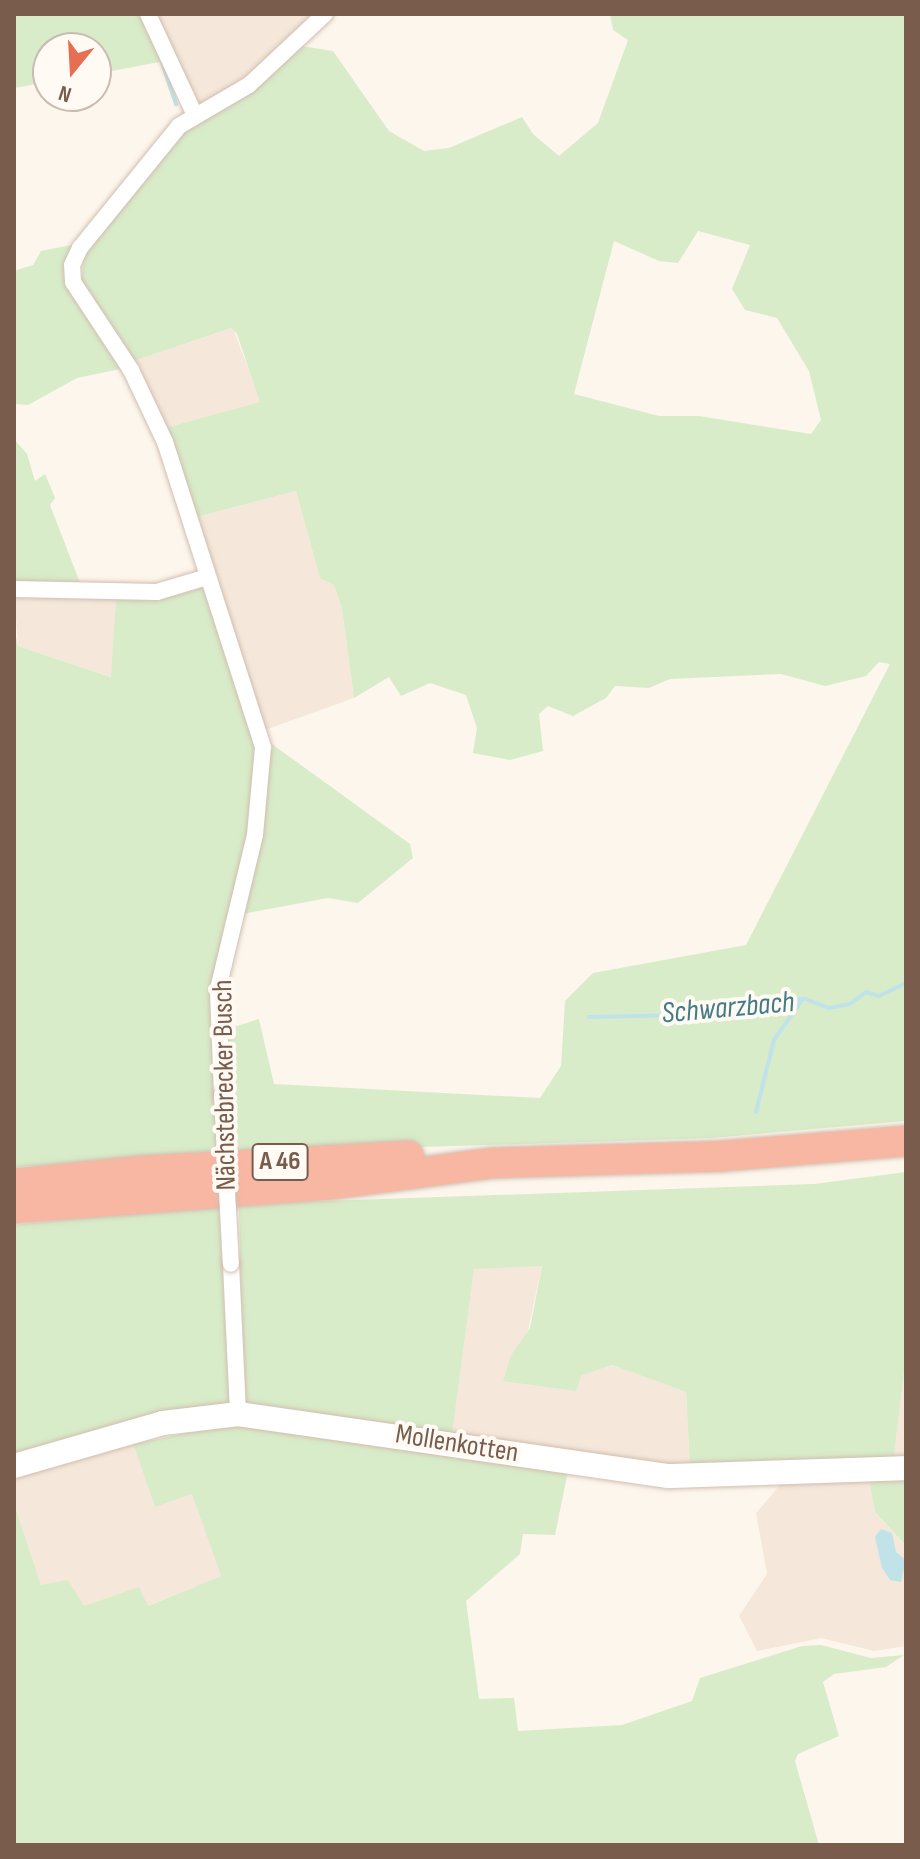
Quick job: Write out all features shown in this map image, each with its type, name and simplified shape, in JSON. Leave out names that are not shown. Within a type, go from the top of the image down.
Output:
[{"type":"highway","name":"A 46","points":[[14,1184],[240,1164],[665,1146],[906,1127]]},
{"type":"highway","name":"A 46","points":[[14,1208],[333,1184],[492,1163],[723,1156],[906,1141]]},
{"type":"main road","name":"Mollenkotten","points":[[14,1466],[163,1423],[238,1414],[669,1476],[906,1468]]},
{"type":"street","points":[[148,14],[194,113],[249,85],[325,14]]},
{"type":"street","name":"Nächstebrecker Busch","points":[[194,113],[90,236],[72,265],[73,282],[131,370],[156,419],[263,747],[255,835],[218,989],[238,1414]]},
{"type":"street","points":[[14,589],[157,592],[207,577]]},
{"type":"shaded area","points":[[150,14],[311,14],[313,23],[248,78],[197,105]]},
{"type":"shaded area","points":[[233,328],[261,402],[165,428],[131,362]]},
{"type":"shaded area","points":[[296,491],[320,577],[334,585],[342,609],[354,698],[262,731],[192,518]]},
{"type":"shaded area","points":[[14,591],[116,597],[112,677],[18,646]]},
{"type":"shaded area","points":[[542,1265],[526,1340],[511,1355],[581,1376],[612,1365],[686,1392],[690,1468],[452,1435],[474,1268]]},
{"type":"shaded area","points":[[906,1355],[906,1464],[893,1465]]},
{"type":"shaded area","points":[[133,1444],[155,1506],[192,1493],[222,1576],[147,1606],[84,1606],[41,1585],[14,1503],[14,1477]]},
{"type":"shaded area","points":[[869,1480],[875,1512],[906,1547],[906,1646],[874,1651],[821,1638],[757,1651],[739,1616],[767,1574],[756,1513],[781,1484]]},
{"type":"green space","points":[[14,14],[146,14],[165,61],[112,71],[112,32],[32,32],[32,85],[14,88]]},
{"type":"green space","points":[[610,14],[906,14],[906,1121],[712,1138],[234,1153],[224,1030],[259,1019],[274,1084],[540,1098],[561,1066],[565,1001],[593,973],[746,945],[890,664],[879,662],[866,676],[825,686],[781,674],[670,679],[649,688],[615,686],[606,698],[573,716],[548,706],[539,714],[543,751],[510,760],[473,753],[477,728],[466,695],[430,683],[401,696],[389,677],[354,698],[342,609],[334,585],[320,578],[296,491],[192,518],[165,428],[260,402],[237,334],[232,328],[131,362],[81,284],[84,256],[184,127],[301,46],[333,51],[389,131],[424,151],[449,148],[522,117],[533,134],[559,156],[598,123],[628,40],[613,30]],"holes":[[[698,231],[750,245],[732,289],[745,310],[777,318],[809,371],[821,420],[811,434],[699,416],[659,416],[574,394],[614,241],[659,261],[678,263]]]},
{"type":"green space","points":[[76,244],[69,262],[125,368],[77,378],[28,405],[14,404],[14,271],[33,265],[41,251]]},
{"type":"green space","points":[[14,439],[27,454],[35,481],[45,474],[55,498],[50,505],[82,588],[14,586]]},
{"type":"green space","points":[[204,582],[254,731],[410,844],[413,858],[358,903],[328,898],[226,917],[212,997],[218,1155],[14,1167],[14,627],[18,646],[111,677],[116,597]]},
{"type":"green space","points":[[906,1172],[906,1355],[893,1465],[690,1468],[686,1392],[612,1365],[581,1376],[576,1391],[503,1381],[511,1355],[530,1328],[542,1266],[474,1269],[452,1435],[243,1407],[239,1204],[814,1184]]},
{"type":"green space","points":[[219,1203],[230,1405],[14,1456],[14,1225]]},
{"type":"green space","points":[[236,1423],[568,1471],[555,1535],[523,1534],[520,1554],[466,1601],[479,1699],[514,1698],[518,1731],[622,1725],[692,1701],[700,1678],[802,1646],[821,1645],[871,1658],[904,1655],[886,1667],[834,1674],[823,1682],[839,1736],[798,1754],[795,1761],[819,1845],[14,1845],[14,1503],[41,1585],[68,1580],[84,1606],[139,1587],[148,1606],[221,1576],[192,1494],[155,1507],[133,1444]]},
{"type":"green space","points":[[906,1477],[906,1546],[875,1512],[869,1480]]},
{"type":"water","points":[[881,1529],[892,1533],[896,1552],[906,1560],[901,1582],[890,1580],[882,1568],[875,1537]]},
{"type":"waterway","points":[[160,57],[176,104]]},
{"type":"waterway","name":"Schwarzbach","points":[[589,1017],[732,1014],[785,1000],[805,999],[828,1008],[850,1004],[866,992],[879,996],[906,983]]},
{"type":"waterway","points":[[756,1112],[774,1040],[802,1000]]}]
